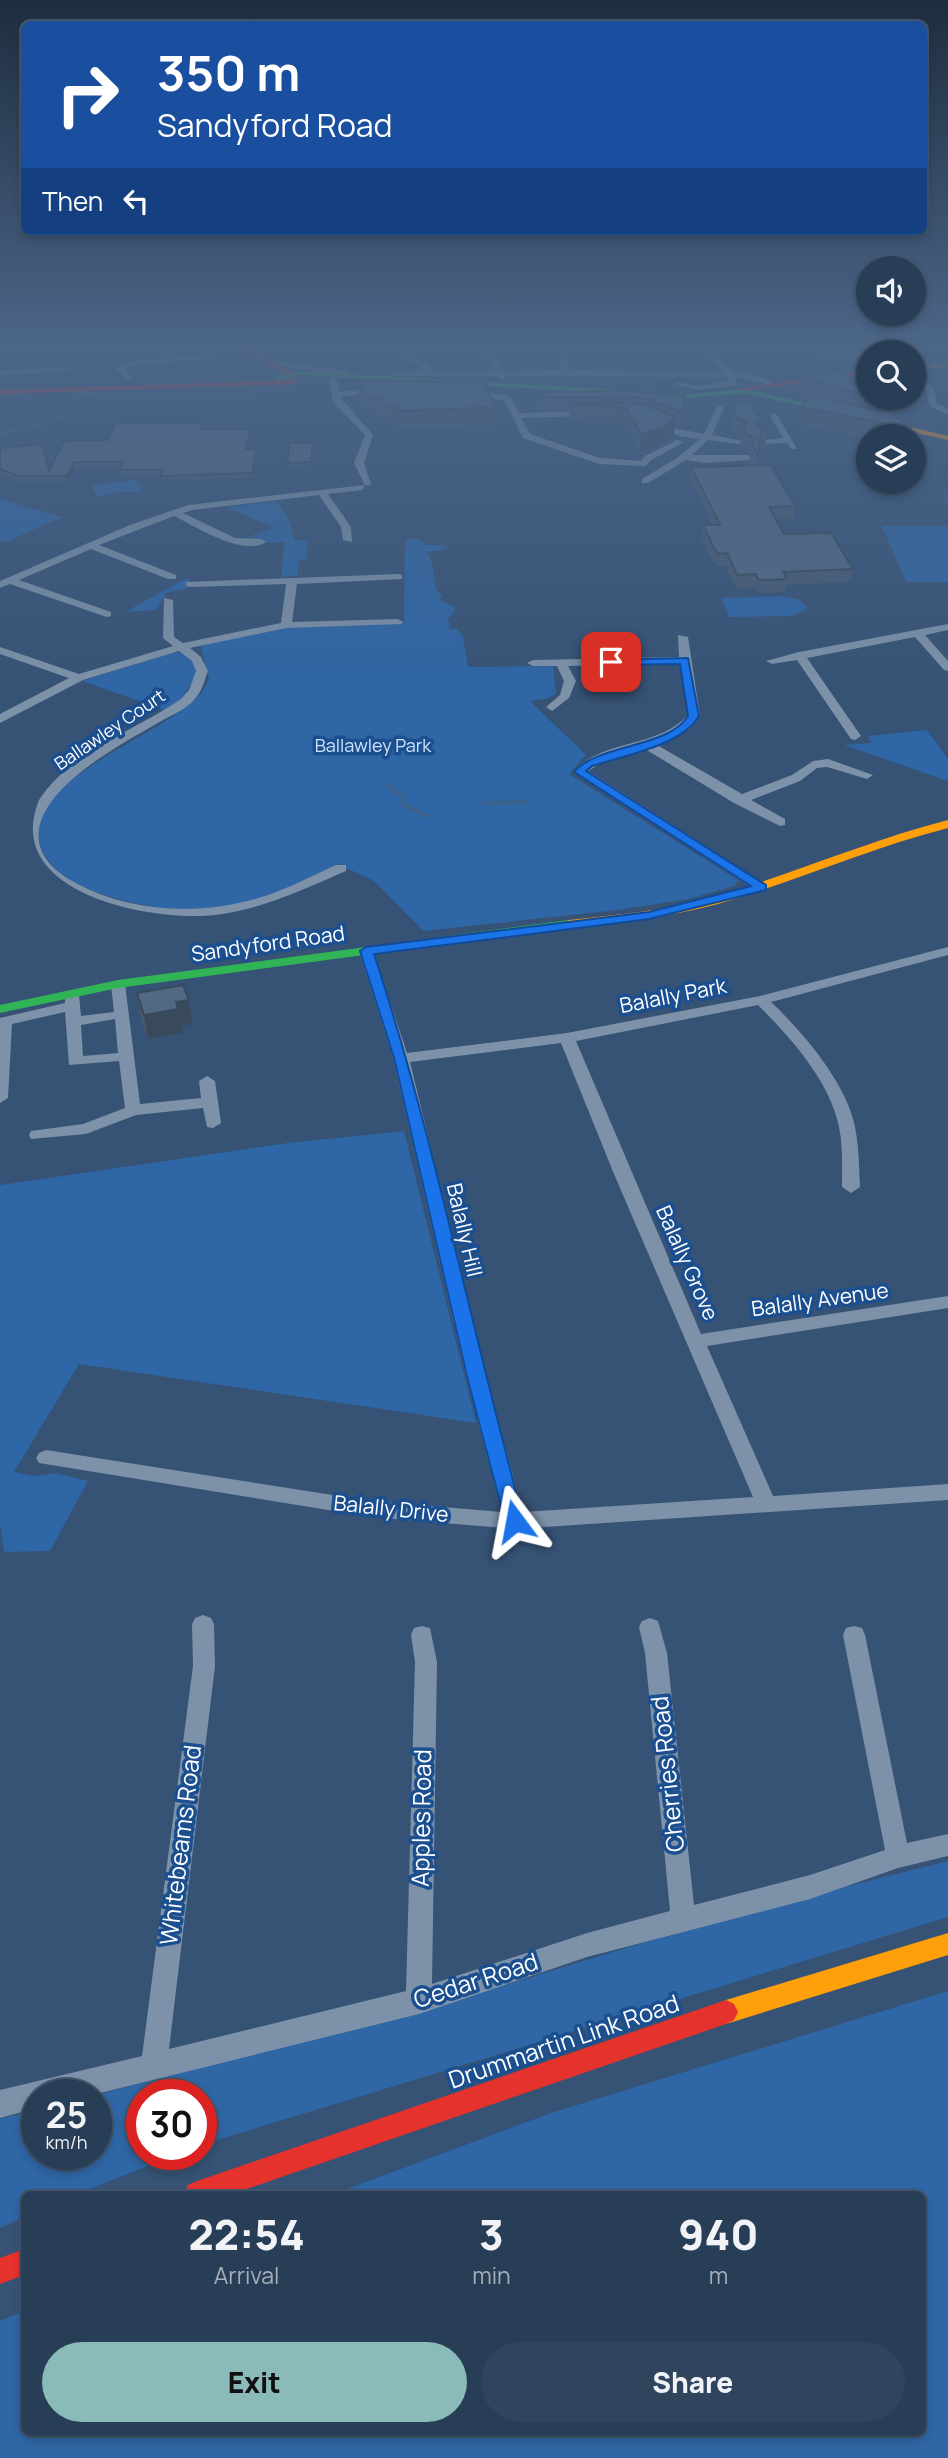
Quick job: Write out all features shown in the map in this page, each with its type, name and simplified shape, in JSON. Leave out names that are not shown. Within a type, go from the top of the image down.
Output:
[{"type":"main road","name":"Sandyford Road","points":[[0,1009],[73,1006],[118,984],[649,915],[762,888],[874,845],[948,824]]},
{"type":"main road","name":"Drummartin Link Road","points":[[206,2191],[541,2073],[816,1982],[948,1944]]},
{"type":"main road","points":[[0,2272],[21,2263]]},
{"type":"street","points":[[5,583],[174,512],[194,507],[365,485],[359,463],[361,459]]},
{"type":"street","points":[[592,459],[643,464],[647,459]]},
{"type":"street","points":[[645,481],[683,459]]},
{"type":"street","points":[[696,459],[732,459]]},
{"type":"street","points":[[322,492],[348,530],[348,540]]},
{"type":"street","points":[[174,512],[233,541],[261,542]]},
{"type":"street","points":[[92,546],[172,577]]},
{"type":"street","points":[[190,584],[398,577]]},
{"type":"street","points":[[286,625],[292,581]]},
{"type":"street","points":[[5,583],[107,614]]},
{"type":"street","points":[[168,600],[169,638],[181,647]]},
{"type":"street","points":[[0,719],[79,678],[181,647],[286,625],[398,622]]},
{"type":"street","points":[[772,660],[948,627]]},
{"type":"street","points":[[918,633],[948,668]]},
{"type":"street","points":[[682,637],[694,716],[688,726],[648,745],[588,763],[579,772],[762,888]]},
{"type":"street","name":"Ballawley Court","points":[[181,647],[197,659],[202,671],[193,695],[91,760],[40,804],[32,823],[32,843],[48,872],[91,895],[154,912],[247,906],[272,900],[341,868]]},
{"type":"street","points":[[0,650],[79,678]]},
{"type":"street","points":[[799,655],[855,736]]},
{"type":"street","points":[[533,663],[685,660]]},
{"type":"street","points":[[552,707],[565,696],[570,681],[562,664]]},
{"type":"street","points":[[648,745],[780,822]]},
{"type":"street","points":[[739,800],[796,778],[813,765],[828,764],[867,775]]},
{"type":"street","name":"Balally Hill","points":[[366,951],[401,1058],[477,1381],[515,1521]]},
{"type":"street","name":"Balally Park","points":[[401,1058],[567,1038],[761,1000],[948,951]]},
{"type":"street","points":[[118,984],[133,1110]]},
{"type":"street","points":[[761,1000],[782,1019],[837,1099],[847,1125],[851,1187]]},
{"type":"street","points":[[0,1098],[5,1021],[73,1006],[110,1016]]},
{"type":"street","points":[[73,1006],[75,1062],[116,1057]]},
{"type":"street","name":"Balally Grove","points":[[567,1038],[622,1174],[698,1341],[767,1506]]},
{"type":"street","points":[[207,1081],[213,1122]]},
{"type":"street","points":[[37,1135],[86,1129],[133,1110],[210,1102]]},
{"type":"street","name":"Balally Avenue","points":[[698,1341],[948,1302]]},
{"type":"street","name":"Balally Drive","points":[[46,1458],[371,1509],[515,1521],[948,1492]]},
{"type":"street","name":"Whitebeams Road","points":[[154,2066],[204,1666],[202,1624]]},
{"type":"street","name":"Cherries Road","points":[[650,1628],[656,1653],[683,1920]]},
{"type":"street","name":"Apples Road","points":[[419,2001],[426,1662],[422,1635]]},
{"type":"street","points":[[854,1635],[898,1857]]},
{"type":"street","name":"Cedar Road","points":[[0,2104],[419,2001],[587,1945],[810,1887],[898,1857],[948,1845]]},
{"type":"green space","points":[[137,480],[143,492],[121,492],[97,497],[92,485]]},
{"type":"green space","points":[[0,499],[62,517],[6,542],[0,540]]},
{"type":"green space","points":[[277,501],[290,523],[294,540],[308,540],[306,560],[299,560],[297,576],[281,577],[285,542],[261,543],[261,539],[247,537],[274,528],[227,507]]},
{"type":"green space","points":[[882,526],[948,526],[948,582],[906,582]]},
{"type":"green space","name":"Ballawley Park","points":[[418,538],[425,545],[444,545],[448,549],[427,552],[432,562],[436,590],[442,595],[439,600],[454,606],[455,611],[448,619],[450,629],[457,629],[463,636],[468,667],[553,666],[556,693],[549,698],[530,701],[586,755],[569,774],[738,880],[735,886],[688,899],[618,910],[423,931],[374,881],[338,864],[267,898],[222,907],[177,909],[133,903],[107,896],[82,886],[61,873],[46,857],[39,837],[44,813],[58,793],[79,774],[183,710],[200,694],[209,678],[201,647],[246,632],[272,628],[328,624],[404,624],[405,542]]},
{"type":"green space","points":[[185,579],[190,579],[188,588],[166,593],[156,610],[125,612]]},
{"type":"green space","points":[[781,596],[800,600],[807,608],[790,616],[729,617],[721,598]]},
{"type":"green space","points":[[172,653],[183,653],[194,662],[196,674],[183,698],[165,710],[82,681]]},
{"type":"green space","points":[[927,730],[948,759],[948,781],[844,745],[872,743],[868,736]]},
{"type":"green space","points":[[404,1131],[476,1423],[79,1364],[14,1472],[36,1476],[55,1473],[88,1481],[50,1551],[4,1552],[0,1525],[0,1185],[288,1143]]},
{"type":"green space","points":[[948,1861],[948,1917],[217,2140],[217,2079],[156,2079],[496,1988],[733,1915]]},
{"type":"green space","points":[[948,1991],[948,2458],[0,2458],[0,2321],[21,2312],[21,2436],[926,2436],[926,2191],[342,2191],[551,2113]]},
{"type":"green space","points":[[126,2087],[126,2170],[138,2170],[85,2191],[21,2191],[21,2218],[0,2228],[0,2119],[21,2114],[21,2170],[112,2170],[112,2091]]},
{"type":"building","points":[[0,459],[46,459],[49,471],[55,459],[255,459],[252,473],[161,476],[163,470],[120,470],[123,462],[74,462],[67,476],[19,476],[0,469]]},
{"type":"building","points":[[288,459],[311,459],[311,462],[287,463]]},
{"type":"building","points":[[771,465],[795,506],[769,507],[784,534],[831,533],[853,569],[783,572],[787,579],[766,580],[758,579],[756,574],[737,575],[727,553],[718,554],[703,525],[720,525],[691,467]]},
{"type":"building","points":[[183,985],[189,1000],[176,1002],[178,1009],[144,1015],[137,993]]},
{"type":"waterway","points":[[948,490],[944,495],[948,506]]},
{"type":"waterway","points":[[386,784],[403,797],[404,805],[428,816]]},
{"type":"waterway","points":[[483,803],[527,802]]},
{"type":"traffic: fast","points":[[0,1009],[118,984],[569,924]]},
{"type":"traffic: slow","points":[[569,924],[659,912],[713,901],[888,841],[948,824]]},
{"type":"traffic: slow","points":[[726,2012],[948,1944]]},
{"type":"traffic: jam","points":[[206,2191],[726,2012]]},
{"type":"traffic: jam","points":[[0,2271],[21,2263]]},
{"type":"route","points":[[515,1521],[477,1381],[401,1058],[366,951],[627,919],[722,900],[762,888],[579,772],[588,763],[648,745],[688,726],[694,716],[685,660],[611,662]]}]
